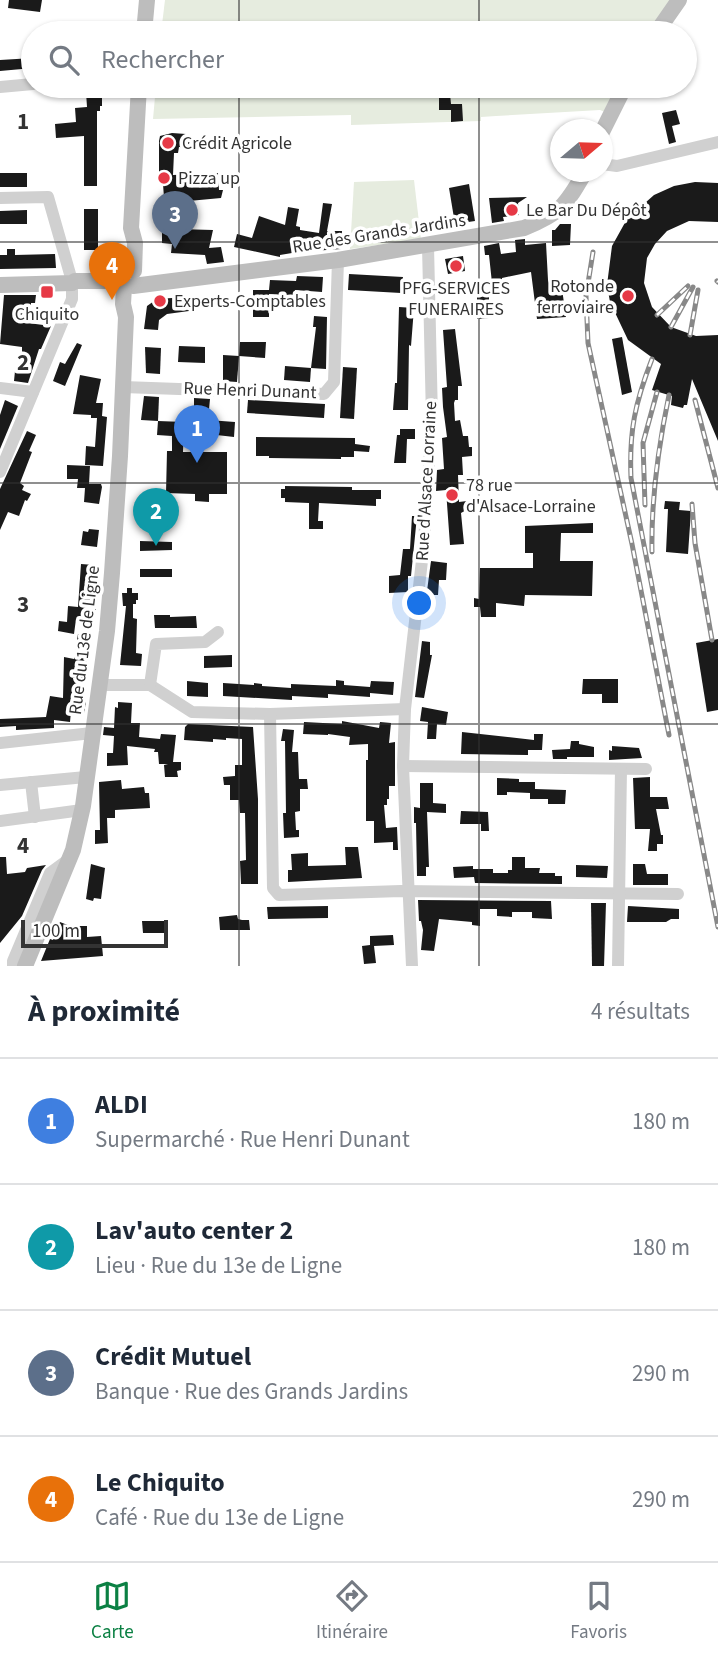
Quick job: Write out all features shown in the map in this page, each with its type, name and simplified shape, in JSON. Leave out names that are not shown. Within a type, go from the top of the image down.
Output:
[{"type":"main road","points":[[145,21],[147,0]]},
{"type":"main road","points":[[664,21],[679,0]]},
{"type":"main road","name":"Rue du 13e de Ligne","points":[[21,964],[69,859],[82,810],[107,631],[123,387],[126,317],[123,304],[128,280],[125,245],[131,230],[138,98]]},
{"type":"main road","points":[[609,119],[619,98]]},
{"type":"main road","name":"Rue des Grands Jardins","points":[[0,285],[128,280],[153,285],[338,260],[524,229],[545,220],[566,204],[579,182]]},
{"type":"street","points":[[0,87],[21,85]]},
{"type":"street","points":[[613,165],[718,142]]},
{"type":"street","points":[[0,198],[48,197],[72,284],[72,299],[0,472]]},
{"type":"street","name":"Rue d'Alsace Lorraine","points":[[411,966],[403,766],[405,709],[424,543],[432,430],[428,246]]},
{"type":"street","name":"Rue Henri Dunant","points":[[123,387],[324,394],[334,382],[338,260]]},
{"type":"street","points":[[0,388],[33,392]]},
{"type":"street","points":[[150,685],[156,644],[205,642],[218,632]]},
{"type":"street","points":[[98,685],[150,685],[192,712],[270,714],[405,709]]},
{"type":"street","points":[[270,714],[274,888],[279,895],[407,891],[678,894]]},
{"type":"street","points":[[0,743],[92,733]]},
{"type":"street","points":[[403,766],[646,769]]},
{"type":"street","points":[[618,966],[621,769]]},
{"type":"street","points":[[0,785],[86,777]]},
{"type":"street","points":[[31,782],[35,817]]},
{"type":"street","points":[[0,821],[82,810]]},
{"type":"shaded area","points":[[165,0],[672,0],[657,21],[162,21]]},
{"type":"shaded area","points":[[155,98],[613,98],[605,112],[600,110],[481,117],[481,121],[351,125],[351,115],[153,119]]},
{"type":"shaded area","points":[[414,180],[421,239],[350,249],[354,182]]},
{"type":"building","points":[[9,0],[42,0],[40,12],[8,8]]},
{"type":"building","points":[[21,59],[21,69],[0,71],[0,60]]},
{"type":"building","points":[[86,98],[102,98],[102,106],[100,111],[97,111],[97,186],[84,186],[84,136],[56,138],[55,124],[76,122],[75,108],[87,107]]},
{"type":"building","points":[[439,98],[450,98],[451,104],[462,104],[463,121],[451,122],[451,110],[439,110]]},
{"type":"building","points":[[676,110],[680,124],[672,126],[676,142],[669,144],[662,113]]},
{"type":"building","points":[[186,134],[196,148],[179,147],[178,153],[174,153],[173,175],[218,173],[219,190],[223,190],[221,198],[178,202],[177,229],[213,230],[209,248],[221,247],[224,262],[207,264],[205,255],[171,253],[172,244],[162,243],[162,211],[165,211],[163,184],[159,184],[159,141],[160,136]]},
{"type":"building","points":[[0,173],[27,173],[27,187],[0,187]]},
{"type":"building","name":"Rotonde ferroviaire","points":[[695,182],[718,183],[718,222],[689,221],[667,231],[647,258],[644,283],[652,307],[671,327],[696,336],[718,335],[718,441],[692,379],[687,405],[683,408],[671,405],[672,396],[652,390],[661,364],[628,340],[610,302],[607,285],[612,246],[627,219],[654,195],[674,186]]},
{"type":"building","points":[[469,184],[475,221],[455,224],[449,188]]},
{"type":"building","points":[[527,197],[518,203],[519,215],[503,217],[504,221],[492,223],[489,198]]},
{"type":"building","points":[[323,203],[332,204],[327,231],[342,231],[341,249],[298,252],[280,257],[234,247],[237,234],[252,238],[259,216],[285,225],[288,207],[299,209],[296,226],[300,227],[300,230],[319,233]]},
{"type":"building","points":[[84,209],[98,209],[98,250],[84,250]]},
{"type":"building","points":[[27,210],[27,224],[0,224],[0,211]]},
{"type":"building","points":[[560,224],[571,224],[570,245],[552,246],[552,230]]},
{"type":"building","points":[[525,239],[525,245],[546,243],[548,280],[551,289],[562,289],[566,317],[537,319],[531,272],[492,283],[489,255],[485,255],[484,246],[499,243],[501,254],[516,252],[515,240]]},
{"type":"building","points":[[7,249],[15,249],[15,255],[55,254],[56,268],[0,269],[0,255],[7,255]]},
{"type":"building","points":[[463,256],[465,271],[448,274],[445,259]]},
{"type":"building","points":[[349,274],[403,277],[401,293],[348,290]]},
{"type":"building","points":[[297,276],[323,277],[322,292],[295,290],[295,296],[269,294],[269,317],[253,317],[253,290],[269,290],[270,280],[296,281]]},
{"type":"building","points":[[4,295],[36,295],[35,303],[28,307],[28,323],[51,326],[39,349],[28,383],[14,381],[15,371],[25,372],[27,354],[22,353],[22,347],[0,344]]},
{"type":"building","points":[[489,296],[489,318],[477,319],[477,297]]},
{"type":"building","points":[[187,297],[189,311],[167,314],[159,320],[158,330],[144,329],[147,306],[157,299]]},
{"type":"building","points":[[399,307],[414,308],[411,346],[409,345],[408,410],[393,410],[397,383]]},
{"type":"building","points":[[314,316],[327,317],[326,369],[311,368],[316,327],[313,327]]},
{"type":"building","points":[[455,329],[462,386],[458,386],[458,400],[454,403],[455,421],[460,420],[463,436],[468,436],[472,456],[462,457],[463,475],[458,475],[459,502],[467,501],[468,509],[461,513],[464,544],[450,545],[446,490],[436,491],[437,470],[444,469],[442,438],[447,437],[442,388],[447,387],[443,330]]},
{"type":"building","points":[[622,337],[632,392],[622,395],[612,339]]},
{"type":"building","points":[[240,342],[266,342],[265,358],[239,356]]},
{"type":"building","points":[[77,343],[82,345],[65,386],[53,381],[60,362],[65,364]]},
{"type":"building","points":[[179,346],[205,347],[205,363],[178,362]]},
{"type":"building","points":[[145,347],[161,348],[160,374],[146,373]]},
{"type":"building","points":[[223,355],[239,356],[237,382],[223,381]]},
{"type":"building","points":[[285,366],[311,368],[310,382],[284,380]]},
{"type":"building","points":[[343,367],[357,368],[354,419],[340,418]]},
{"type":"building","points":[[80,375],[101,379],[96,403],[103,403],[102,416],[107,417],[103,466],[85,465],[86,446],[95,447],[97,418],[73,414]]},
{"type":"building","points":[[144,396],[159,397],[158,421],[141,420]]},
{"type":"building","points":[[194,398],[210,399],[208,420],[235,422],[234,437],[208,434],[208,421],[194,421]]},
{"type":"building","points":[[5,400],[18,406],[0,449],[0,415]]},
{"type":"building","points":[[248,400],[325,404],[324,418],[247,413]]},
{"type":"building","points":[[158,421],[184,422],[183,452],[227,452],[227,494],[209,494],[209,502],[195,501],[195,494],[166,493],[167,451],[172,451],[172,436],[157,435]]},
{"type":"building","points":[[400,429],[415,429],[415,439],[407,439],[406,463],[394,463],[397,435],[400,435]]},
{"type":"building","points":[[27,431],[36,435],[20,483],[24,486],[22,490],[31,494],[27,501],[25,500],[19,516],[8,512],[0,530],[0,489]]},
{"type":"building","points":[[256,437],[355,438],[355,444],[370,446],[369,452],[354,451],[354,457],[341,459],[269,458],[256,456]]},
{"type":"building","points":[[67,465],[90,466],[89,484],[101,484],[102,487],[99,504],[84,502],[85,488],[77,488],[78,479],[67,479]]},
{"type":"building","points":[[285,486],[381,490],[381,499],[376,499],[376,506],[319,503],[318,521],[323,521],[323,529],[309,529],[309,503],[285,502],[285,498],[281,498],[281,489],[285,489]]},
{"type":"building","points":[[665,501],[680,502],[679,510],[691,511],[688,554],[666,552],[668,509],[664,509]]},
{"type":"building","points":[[412,516],[417,516],[408,592],[389,593],[389,576],[400,575],[403,549],[410,549]]},
{"type":"building","points":[[593,523],[593,533],[561,533],[560,561],[593,561],[592,596],[525,595],[524,606],[496,603],[496,617],[481,617],[480,607],[474,607],[474,598],[479,599],[480,568],[533,568],[533,553],[525,553],[525,526]]},
{"type":"building","points":[[89,529],[99,530],[97,547],[81,545],[83,531],[88,532]]},
{"type":"building","points":[[140,541],[172,542],[172,550],[140,551]]},
{"type":"building","points":[[431,561],[447,563],[446,580],[439,580],[438,595],[429,595],[427,591]]},
{"type":"building","points":[[81,564],[94,565],[90,608],[96,609],[94,621],[76,619],[74,634],[58,631],[59,621],[67,622],[68,606],[78,607]]},
{"type":"building","points":[[140,569],[172,569],[172,577],[140,577]]},
{"type":"building","points":[[127,588],[132,588],[132,593],[138,593],[138,600],[133,604],[133,618],[137,619],[136,653],[142,654],[141,666],[120,665],[126,606],[123,606],[122,593],[127,593]]},
{"type":"building","points":[[154,615],[196,616],[197,628],[155,628]]},
{"type":"building","points":[[78,634],[91,636],[80,701],[86,702],[84,713],[71,711],[70,722],[54,720],[54,728],[16,730],[16,726],[0,727],[0,719],[46,717],[50,696],[63,698],[64,657],[74,659]]},
{"type":"building","points":[[718,639],[718,710],[707,712],[696,643]]},
{"type":"building","points":[[422,641],[430,642],[432,655],[424,698],[415,697]]},
{"type":"building","points":[[232,655],[232,667],[204,668],[204,656]]},
{"type":"building","points":[[583,679],[618,679],[618,703],[602,703],[602,694],[582,694]]},
{"type":"building","points":[[336,680],[344,681],[344,685],[370,687],[371,681],[394,682],[393,695],[370,693],[370,697],[328,694],[328,698],[292,696],[292,700],[223,696],[223,683],[254,683],[291,688],[291,684],[336,686]]},
{"type":"building","points":[[187,681],[208,683],[208,697],[187,696]]},
{"type":"building","points":[[118,702],[132,703],[131,723],[140,723],[139,737],[160,739],[161,734],[176,735],[173,762],[181,762],[181,770],[177,771],[178,777],[165,777],[164,765],[168,764],[159,764],[158,752],[154,752],[155,749],[127,746],[128,765],[107,766],[107,753],[113,753],[114,736],[103,735],[104,727],[114,728],[115,707],[118,708]]},
{"type":"building","points":[[422,707],[448,712],[446,725],[437,724],[436,739],[427,739],[428,722],[420,721]]},
{"type":"building","points":[[342,721],[379,728],[380,722],[391,723],[389,743],[395,742],[395,786],[389,786],[389,799],[387,805],[384,805],[386,828],[397,827],[398,850],[393,850],[393,842],[374,843],[374,821],[366,821],[368,744],[349,745],[350,737],[303,734],[304,722],[342,724]]},
{"type":"building","points":[[188,724],[253,727],[258,799],[258,884],[241,884],[240,861],[246,860],[245,813],[240,813],[239,800],[230,800],[230,785],[224,785],[223,777],[235,776],[235,765],[242,765],[242,739],[213,739],[213,742],[184,740],[185,727]]},
{"type":"building","points":[[283,729],[294,730],[292,752],[298,752],[299,779],[307,779],[308,789],[300,789],[300,811],[295,812],[299,837],[284,838],[283,813],[286,813],[285,741],[281,741]]},
{"type":"building","points":[[462,732],[534,740],[534,734],[543,734],[542,750],[528,750],[528,755],[461,754]]},
{"type":"building","points":[[571,741],[594,747],[594,757],[553,759],[552,750],[570,749]]},
{"type":"building","points":[[612,746],[639,748],[642,758],[609,760]]},
{"type":"building","points":[[650,777],[650,797],[667,797],[669,809],[656,809],[663,835],[663,844],[657,844],[657,851],[648,851],[650,829],[635,829],[633,778]]},
{"type":"building","points":[[497,778],[535,782],[535,789],[566,790],[565,804],[548,804],[548,799],[530,799],[530,793],[507,792],[507,795],[497,795]]},
{"type":"building","points":[[121,780],[122,789],[144,787],[145,793],[149,793],[150,808],[115,810],[115,818],[107,818],[108,843],[95,844],[95,830],[100,830],[99,782]]},
{"type":"building","points":[[420,783],[433,783],[433,803],[446,804],[446,813],[427,812],[429,867],[426,867],[426,876],[417,876],[414,807],[420,808]]},
{"type":"building","points":[[461,811],[488,812],[489,831],[481,831],[481,824],[460,824]]},
{"type":"building","points":[[345,847],[358,847],[362,878],[288,882],[288,870],[292,870],[291,854],[308,853],[308,866],[346,865]]},
{"type":"building","points":[[0,857],[6,857],[7,874],[46,865],[22,916],[0,943]]},
{"type":"building","points":[[512,857],[525,857],[525,868],[540,868],[539,873],[562,876],[562,884],[475,883],[474,877],[454,878],[453,867],[473,866],[473,869],[493,869],[493,873],[508,873],[508,870],[512,870]]},
{"type":"building","points":[[91,864],[105,868],[101,899],[94,898],[93,901],[86,899]]},
{"type":"building","points":[[633,864],[645,864],[647,874],[668,874],[668,885],[633,885]]},
{"type":"building","points":[[576,865],[608,866],[607,878],[576,877]]},
{"type":"building","points":[[418,900],[551,901],[552,919],[532,918],[532,912],[512,912],[512,917],[497,916],[497,909],[480,909],[480,926],[472,925],[472,922],[439,919],[434,951],[421,950],[423,930],[419,921]]},
{"type":"building","points":[[591,903],[606,903],[604,966],[592,966]]},
{"type":"building","points":[[328,906],[328,918],[268,919],[267,907]]},
{"type":"building","points":[[628,906],[679,909],[679,919],[666,922],[627,922]]},
{"type":"building","points":[[237,915],[238,919],[249,920],[250,930],[220,930],[219,917]]},
{"type":"building","points":[[142,921],[164,921],[164,933],[143,933]]},
{"type":"building","points":[[60,922],[70,926],[87,926],[87,937],[101,936],[103,956],[41,961]]},
{"type":"building","points":[[393,935],[394,945],[374,946],[376,963],[364,964],[362,946],[370,945],[370,936]]},
{"type":"railway","points":[[593,252],[586,296],[588,343],[632,544],[669,735]]},
{"type":"railway","points":[[657,315],[688,286]]},
{"type":"railway","points":[[671,327],[693,287]]},
{"type":"railway","points":[[690,335],[698,290]]},
{"type":"railway","points":[[652,359],[634,417],[631,478],[718,927]]},
{"type":"railway","points":[[645,505],[643,443],[657,392]]},
{"type":"railway","points":[[652,552],[656,473],[669,395]]},
{"type":"railway","points":[[695,400],[718,488]]},
{"type":"railway","points":[[692,504],[695,543],[712,640]]},
{"type":"place","name":"Crédit Agricole","points":[[168,143]]},
{"type":"place","name":"Pizza up","points":[[164,178]]},
{"type":"place","name":"Le Bar Du Dépôt","points":[[512,210]]},
{"type":"place","name":"Crédit Mutuel","points":[[175,249]]},
{"type":"place","name":"PFG-SERVICES FUNERAIRES","points":[[456,266]]},
{"type":"place","name":"Chiquito","points":[[47,292]]},
{"type":"place","name":"Rotonde ferroviaire","points":[[628,296]]},
{"type":"place","name":"Le Chiquito","points":[[112,300]]},
{"type":"place","name":"Experts-Comptables","points":[[160,301]]},
{"type":"place","name":"ALDI","points":[[197,463]]},
{"type":"place","name":"78 rue d'Alsace-Lorraine","points":[[452,495]]},
{"type":"place","name":"Lav'auto center 2","points":[[156,546]]}]
